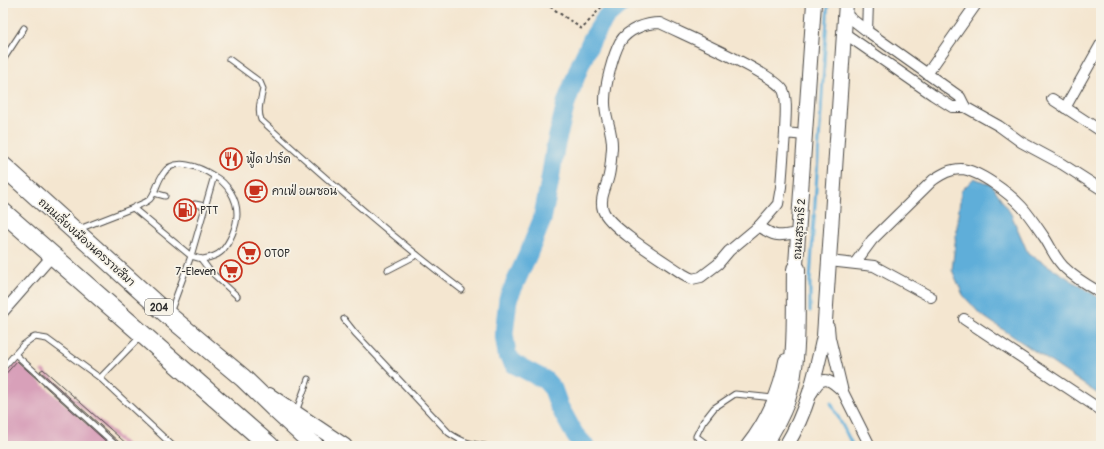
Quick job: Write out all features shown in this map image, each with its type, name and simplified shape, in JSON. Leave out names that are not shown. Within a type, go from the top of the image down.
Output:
[{"type":"highway","name":"ถนนเลี่ยงเมืองนครราชสีมา","points":[[3,166],[169,316],[243,378],[315,446]]},
{"type":"highway","name":"204","points":[[3,212],[270,446]]},
{"type":"highway","points":[[765,440],[785,401],[791,377],[794,349],[796,269]]},
{"type":"main road","name":"ถนนสุรนารี 2","points":[[748,446],[763,424],[780,387],[788,350],[796,269],[814,3]]},
{"type":"main road","points":[[786,446],[797,426],[813,386],[824,336],[846,8]]},
{"type":"main road","points":[[243,378],[345,446]]},
{"type":"main road","points":[[226,406],[258,446]]},
{"type":"street","points":[[867,31],[868,3]]},
{"type":"street","points":[[927,74],[977,3]]},
{"type":"street","points":[[846,8],[867,31],[960,97],[965,107]]},
{"type":"street","points":[[660,23],[776,82],[785,95],[785,133],[780,198],[778,204],[759,226],[729,251],[718,264],[701,277],[692,279],[663,261],[625,234],[610,221],[603,211],[602,202],[610,175],[612,145],[611,131],[607,118],[605,101],[608,74],[620,41],[644,24],[660,23]]},
{"type":"street","points":[[844,33],[952,107],[965,107],[999,126],[1021,142],[1062,164],[1101,189]]},
{"type":"street","points":[[1065,108],[1101,44]]},
{"type":"street","points":[[1052,99],[1101,131]]},
{"type":"street","points":[[785,133],[805,135]]},
{"type":"street","points":[[855,263],[872,240],[933,180],[943,173],[952,170],[970,170],[989,180],[1022,207],[1065,269],[1101,293]]},
{"type":"street","points":[[759,226],[771,234],[778,236],[798,233]]},
{"type":"street","points":[[3,312],[53,255]]},
{"type":"street","points":[[829,261],[874,266],[932,297]]},
{"type":"street","points":[[826,303],[830,338],[843,392],[870,446]]},
{"type":"street","points":[[964,319],[1101,410]]},
{"type":"street","points":[[805,408],[816,385],[821,381],[829,380],[843,392]]},
{"type":"lane","points":[[3,60],[24,28]]},
{"type":"lane","points":[[229,59],[260,82],[263,89],[258,113],[261,120],[305,160],[417,255],[462,290]]},
{"type":"lane","points":[[75,231],[149,200],[154,193],[163,173],[173,165],[188,165],[200,168],[221,180],[230,190],[237,214],[233,233],[222,251],[215,256],[201,259],[191,256],[133,208]]},
{"type":"lane","points":[[169,316],[191,256],[214,176]]},
{"type":"lane","points":[[154,193],[165,196]]},
{"type":"lane","points":[[195,204],[205,206]]},
{"type":"lane","points":[[388,270],[417,255]]},
{"type":"lane","points":[[201,259],[210,271],[237,296]]},
{"type":"lane","points":[[344,319],[355,333],[450,433],[459,440],[468,444],[485,446]]},
{"type":"lane","points":[[100,378],[143,334]]},
{"type":"lane","points":[[3,368],[23,345],[35,337],[47,339],[100,378],[173,446]]},
{"type":"lane","points":[[15,354],[117,446]]},
{"type":"lane","points":[[296,413],[308,379]]},
{"type":"lane","points":[[709,446],[696,436],[702,422],[714,408],[735,394],[775,398]]},
{"type":"path","points":[[545,3],[582,28],[605,3]]},
{"type":"water","points":[[974,178],[992,185],[1011,214],[1028,253],[1101,299],[1101,396],[980,314],[963,295],[952,270],[961,191]]},
{"type":"building","points":[[17,361],[111,446],[3,446],[3,377]]},
{"type":"building","points":[[43,369],[129,446],[121,446],[120,443],[40,371]]},
{"type":"waterway","points":[[585,446],[575,435],[559,406],[553,389],[545,380],[514,364],[507,354],[504,334],[508,299],[542,220],[555,148],[566,103],[580,65],[592,39],[606,17],[622,3]]},
{"type":"waterway","points":[[810,311],[810,281],[828,3]]},
{"type":"waterway","points":[[831,403],[853,446]]},
{"type":"place","name":"ฟู้ด ปาร์ค","points":[[231,159]]},
{"type":"place","name":"คาเฟ่ อเมซอน","points":[[256,191]]},
{"type":"place","name":"PTT","points":[[185,210]]},
{"type":"place","name":"OTOP","points":[[249,253]]},
{"type":"place","name":"7-Eleven","points":[[231,271]]}]
